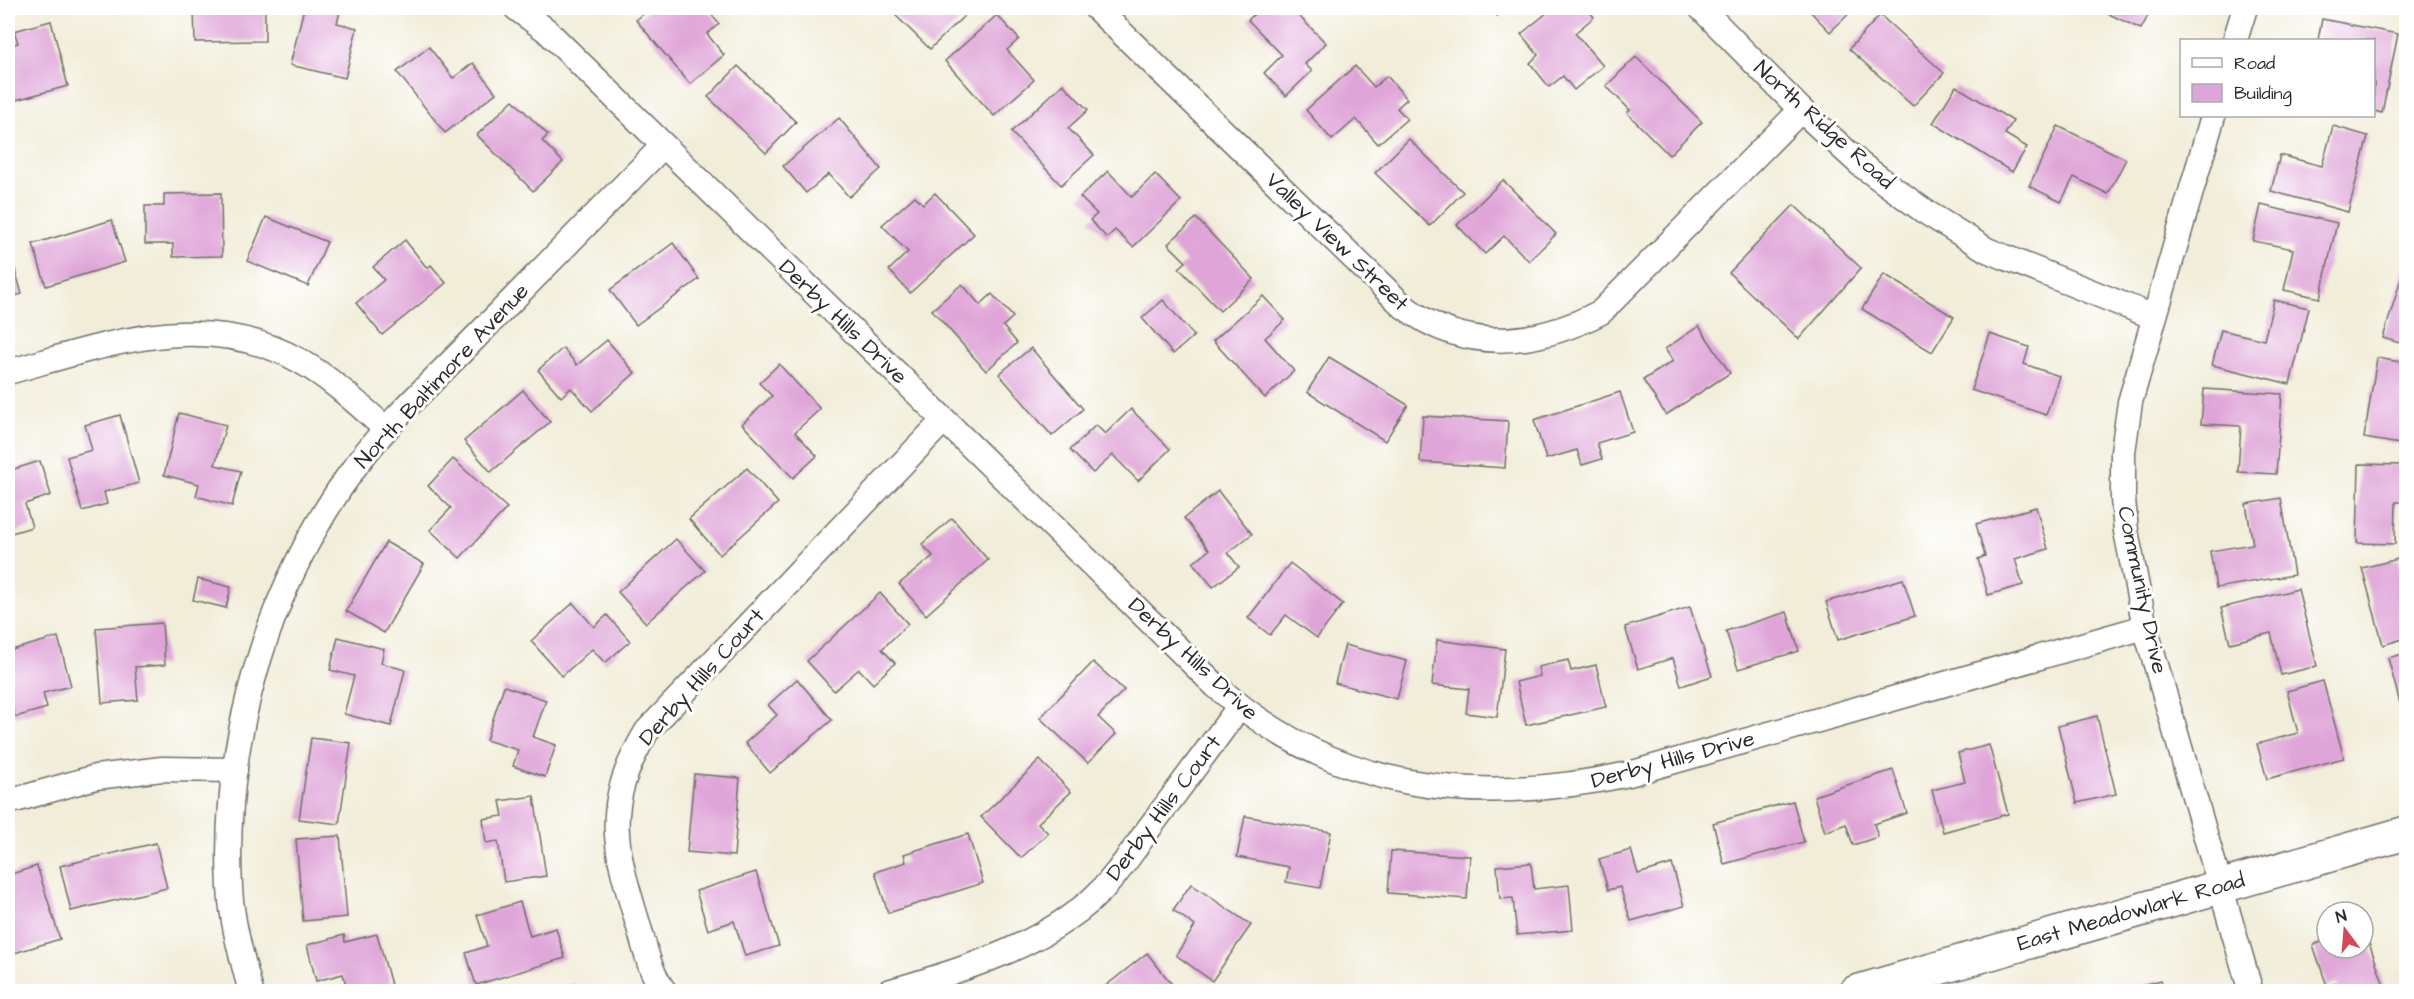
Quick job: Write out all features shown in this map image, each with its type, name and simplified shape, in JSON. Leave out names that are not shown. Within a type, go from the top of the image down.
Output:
[{"type":"main road","name":"East Meadowlark Road","points":[[1856,992],[2406,833]]},
{"type":"street","name":"Derby Hills Drive","points":[[516,8],[546,30],[1239,707],[1270,729],[1321,756],[1374,775],[1415,783],[1483,790],[1523,790],[1587,783],[1629,774],[2145,627]]},
{"type":"street","name":"Valley View Street","points":[[1096,8],[1402,306],[1420,319],[1448,332],[1479,340],[1517,340],[1545,336],[1574,327],[1601,312],[1801,110]]},
{"type":"street","name":"North Ridge Road","points":[[1701,8],[1801,110],[1869,171],[1924,212],[1988,250],[2154,317]]},
{"type":"street","points":[[2235,39],[2245,8]]},
{"type":"street","name":"Community Drive","points":[[2213,117],[2130,402],[2122,468],[2126,531],[2145,627],[2251,992]]},
{"type":"street","name":"North Baltimore Avenue","points":[[251,992],[238,945],[231,891],[230,842],[235,770],[255,676],[270,625],[297,561],[332,501],[386,429],[663,146]]},
{"type":"street","points":[[8,372],[147,335],[185,332],[229,336],[299,360],[335,384],[386,429]]},
{"type":"street","name":"Derby Hills Court","points":[[665,992],[656,981],[648,960],[617,850],[618,798],[630,759],[647,731],[944,420]]},
{"type":"street","name":"Derby Hills Court","points":[[888,992],[929,980],[1000,954],[1028,942],[1071,915],[1109,883],[1239,707]]},
{"type":"street","points":[[8,802],[96,777],[162,769],[235,770]]},
{"type":"building","points":[[194,8],[265,8],[265,41],[195,42]]},
{"type":"building","points":[[304,8],[341,8],[337,23],[357,28],[345,78],[290,65]]},
{"type":"building","points":[[651,8],[681,8],[685,11],[689,8],[706,8],[719,24],[707,34],[724,55],[690,84],[636,20]]},
{"type":"building","points":[[888,8],[962,8],[967,13],[930,49]]},
{"type":"building","points":[[1261,8],[1291,8],[1326,43],[1305,64],[1312,71],[1286,96],[1264,73],[1282,55],[1248,20]]},
{"type":"building","points":[[1489,8],[1506,8],[1497,16]]},
{"type":"building","points":[[1553,8],[1586,8],[1594,17],[1575,33],[1603,66],[1574,90],[1563,76],[1549,87],[1530,63],[1538,55],[1521,34]]},
{"type":"building","points":[[1807,8],[1855,8],[1830,32]]},
{"type":"building","points":[[2096,8],[2152,8],[2141,29]]},
{"type":"building","points":[[997,15],[1019,39],[1007,50],[1034,80],[994,116],[945,61]]},
{"type":"building","points":[[1880,15],[1944,73],[1913,106],[1849,49]]},
{"type":"building","points":[[2322,19],[2398,34],[2382,113],[2375,111],[2375,39],[2318,39]]},
{"type":"building","points":[[51,21],[68,86],[8,102],[8,46],[18,43],[14,31]]},
{"type":"building","points":[[429,47],[453,78],[473,63],[496,93],[445,133],[397,72]]},
{"type":"building","points":[[1636,57],[1702,122],[1669,155],[1627,113],[1630,110],[1606,86]]},
{"type":"building","points":[[738,66],[796,122],[766,153],[708,97]]},
{"type":"building","points":[[1355,66],[1374,87],[1387,76],[1407,99],[1397,108],[1407,119],[1378,144],[1356,119],[1332,140],[1306,110]]},
{"type":"building","points":[[1063,84],[1088,110],[1068,128],[1094,155],[1061,185],[1011,132]]},
{"type":"building","points":[[1956,86],[2013,121],[2005,134],[2027,147],[2012,172],[1933,123]]},
{"type":"building","points":[[513,100],[548,135],[542,141],[563,162],[533,191],[477,135]]},
{"type":"building","points":[[839,118],[881,169],[849,197],[829,174],[806,193],[783,166]]},
{"type":"building","points":[[2058,126],[2126,159],[2108,194],[2074,177],[2061,202],[2029,186]]},
{"type":"building","points":[[2333,126],[2368,136],[2348,212],[2271,191],[2280,155],[2322,166]]},
{"type":"building","points":[[1409,139],[1463,192],[1430,226],[1375,173]]},
{"type":"building","points":[[1108,171],[1132,197],[1155,174],[1181,201],[1133,247],[1115,230],[1107,238],[1090,220],[1097,214],[1080,197]]},
{"type":"building","points":[[1503,180],[1556,234],[1529,261],[1504,236],[1485,254],[1457,225]]},
{"type":"building","points":[[221,193],[222,256],[173,257],[173,244],[145,244],[145,206],[164,206],[164,194]]},
{"type":"building","points":[[935,193],[974,234],[910,293],[889,270],[908,252],[882,225],[915,196],[923,204]]},
{"type":"building","points":[[1794,205],[1861,268],[1799,339],[1729,273]]},
{"type":"building","points":[[2261,205],[2337,223],[2320,298],[2284,290],[2293,249],[2253,241]]},
{"type":"building","points":[[266,217],[327,242],[308,286],[247,261]]},
{"type":"building","points":[[1196,218],[1254,279],[1220,311],[1179,268],[1186,262],[1168,244]]},
{"type":"building","points":[[112,220],[125,262],[46,286],[33,244]]},
{"type":"building","points":[[405,240],[427,268],[431,265],[446,283],[382,335],[356,303],[384,280],[373,267]]},
{"type":"building","points":[[673,243],[699,279],[636,325],[610,290]]},
{"type":"building","points":[[8,245],[22,294],[8,298]]},
{"type":"building","points":[[2406,262],[2406,345],[2383,338]]},
{"type":"building","points":[[1884,274],[1954,317],[1932,352],[1862,309]]},
{"type":"building","points":[[962,284],[980,305],[992,294],[1013,317],[1003,326],[1017,343],[986,371],[932,310]]},
{"type":"building","points":[[1263,296],[1285,320],[1265,338],[1294,371],[1265,398],[1213,341]]},
{"type":"building","points":[[1163,300],[1194,336],[1173,354],[1142,318]]},
{"type":"building","points":[[2274,300],[2309,308],[2290,384],[2212,365],[2221,330],[2264,340]]},
{"type":"building","points":[[1699,326],[1730,373],[1666,415],[1643,380],[1673,361],[1665,349]]},
{"type":"building","points":[[1990,334],[2029,347],[2024,364],[2059,376],[2046,415],[1971,390]]},
{"type":"building","points":[[607,340],[635,373],[592,411],[571,388],[561,397],[538,370],[563,348],[577,365]]},
{"type":"building","points":[[1031,348],[1083,409],[1052,436],[999,374]]},
{"type":"building","points":[[1329,357],[1408,405],[1385,441],[1307,392]]},
{"type":"building","points":[[2377,358],[2406,363],[2406,445],[2364,438]]},
{"type":"building","points":[[779,364],[820,409],[795,432],[817,456],[793,478],[742,424],[772,396],[759,383]]},
{"type":"building","points":[[2204,389],[2282,394],[2276,474],[2238,472],[2241,426],[2201,424]]},
{"type":"building","points":[[523,390],[550,422],[491,472],[464,441]]},
{"type":"building","points":[[1620,392],[1633,432],[1597,443],[1602,459],[1582,465],[1577,450],[1546,459],[1534,420]]},
{"type":"building","points":[[1131,409],[1170,449],[1138,481],[1113,455],[1093,473],[1070,450],[1096,425],[1105,434]]},
{"type":"building","points":[[179,413],[226,425],[215,465],[241,471],[232,506],[196,496],[199,484],[164,475]]},
{"type":"building","points":[[120,415],[139,483],[104,492],[107,504],[82,511],[67,457],[92,450],[85,425]]},
{"type":"building","points":[[1423,416],[1508,421],[1505,468],[1420,462]]},
{"type":"building","points":[[453,459],[507,508],[460,558],[430,530],[451,508],[428,486]]},
{"type":"building","points":[[40,461],[51,495],[25,504],[32,527],[8,534],[8,471]]},
{"type":"building","points":[[2359,464],[2406,465],[2406,502],[2396,502],[2395,544],[2357,543]]},
{"type":"building","points":[[747,468],[778,503],[720,555],[689,519]]},
{"type":"building","points":[[1218,491],[1252,534],[1228,553],[1239,567],[1213,587],[1193,563],[1209,550],[1184,518]]},
{"type":"building","points":[[2281,498],[2294,575],[2216,588],[2210,551],[2253,544],[2246,504]]},
{"type":"building","points":[[2036,507],[2048,549],[2015,559],[2023,585],[1988,595],[1978,559],[1985,556],[1976,524]]},
{"type":"building","points":[[952,518],[988,560],[926,615],[899,584],[933,556],[922,544]]},
{"type":"building","points":[[676,539],[705,571],[646,623],[618,592]]},
{"type":"building","points":[[386,542],[424,564],[384,633],[346,611]]},
{"type":"building","points":[[2398,559],[2406,590],[2406,638],[2383,645],[2362,568]]},
{"type":"building","points":[[1290,563],[1343,604],[1317,638],[1286,615],[1270,635],[1248,618]]},
{"type":"building","points":[[198,579],[231,587],[226,608],[193,600]]},
{"type":"building","points":[[1903,579],[1915,616],[1838,640],[1826,602]]},
{"type":"building","points":[[2298,589],[2317,666],[2281,675],[2271,633],[2230,643],[2221,608]]},
{"type":"building","points":[[880,593],[908,624],[882,649],[895,663],[873,684],[859,669],[834,691],[807,661]]},
{"type":"building","points":[[573,603],[594,627],[607,615],[630,641],[605,663],[592,649],[562,676],[531,641]]},
{"type":"building","points":[[1690,607],[1712,676],[1681,686],[1673,658],[1638,669],[1625,627]]},
{"type":"building","points":[[1787,612],[1799,651],[1738,669],[1726,631]]},
{"type":"building","points":[[162,623],[165,665],[135,667],[138,700],[102,703],[96,628]]},
{"type":"building","points":[[58,637],[71,686],[43,693],[47,708],[15,717],[8,691],[8,651]]},
{"type":"building","points":[[338,637],[384,649],[381,663],[405,670],[391,726],[344,714],[354,676],[330,670]]},
{"type":"building","points":[[1437,640],[1505,649],[1497,717],[1466,713],[1469,689],[1432,685]]},
{"type":"building","points":[[1345,645],[1407,661],[1397,699],[1335,683]]},
{"type":"building","points":[[2406,653],[2406,726],[2388,658]]},
{"type":"building","points":[[1568,660],[1571,671],[1596,665],[1606,707],[1526,725],[1516,682],[1540,676],[1538,667]]},
{"type":"building","points":[[1093,662],[1124,690],[1098,717],[1116,734],[1088,763],[1040,718]]},
{"type":"building","points":[[797,679],[832,720],[770,773],[745,743],[777,715],[768,705]]},
{"type":"building","points":[[2323,681],[2344,758],[2267,779],[2257,744],[2298,733],[2287,691]]},
{"type":"building","points":[[504,686],[546,700],[533,737],[556,745],[545,777],[513,766],[518,750],[486,740]]},
{"type":"building","points":[[2097,716],[2116,794],[2077,803],[2058,726]]},
{"type":"building","points":[[311,738],[351,743],[339,824],[299,819]]},
{"type":"building","points":[[1989,745],[2008,814],[1943,832],[1932,790],[1965,782],[1958,753]]},
{"type":"building","points":[[1040,760],[1071,792],[1038,823],[1048,833],[1021,858],[981,817]]},
{"type":"building","points":[[1893,770],[1907,813],[1874,824],[1878,837],[1853,845],[1846,824],[1825,832],[1814,796]]},
{"type":"building","points":[[694,774],[740,778],[734,856],[687,852]]},
{"type":"building","points":[[534,796],[546,876],[504,882],[498,841],[486,843],[483,819],[503,816],[500,801]]},
{"type":"building","points":[[1793,801],[1804,842],[1724,864],[1713,823]]},
{"type":"building","points":[[1245,816],[1331,832],[1320,888],[1286,882],[1289,867],[1237,857]]},
{"type":"building","points":[[968,834],[983,883],[888,913],[875,872],[906,862],[904,854]]},
{"type":"building","points":[[340,836],[347,917],[303,921],[296,839]]},
{"type":"building","points":[[156,843],[167,888],[71,911],[60,866]]},
{"type":"building","points":[[1631,850],[1638,874],[1672,864],[1684,906],[1631,921],[1620,887],[1608,890],[1599,859]]},
{"type":"building","points":[[1391,851],[1470,856],[1467,899],[1388,893]]},
{"type":"building","points":[[1531,863],[1534,889],[1569,885],[1573,930],[1517,935],[1513,898],[1500,899],[1497,866]]},
{"type":"building","points":[[37,866],[60,939],[8,955],[8,908],[11,907],[8,875]]},
{"type":"building","points":[[756,872],[779,946],[745,956],[734,921],[708,930],[696,891]]},
{"type":"building","points":[[1191,884],[1251,925],[1212,981],[1176,955],[1195,926],[1173,910]]},
{"type":"building","points":[[520,902],[530,936],[556,928],[565,958],[476,985],[466,953],[487,946],[477,915]]},
{"type":"building","points":[[377,934],[393,992],[348,992],[343,974],[316,981],[307,945],[344,935],[345,942]]},
{"type":"building","points":[[1147,953],[1174,987],[1168,992],[1098,992]]},
{"type":"building","points":[[2318,960],[2375,960],[2385,988],[2374,992],[2341,992],[2337,983],[2327,986]]},
{"type":"building","points":[[2161,980],[2165,992],[2123,991]]},
{"type":"building","points":[[574,984],[578,992],[558,992]]}]
